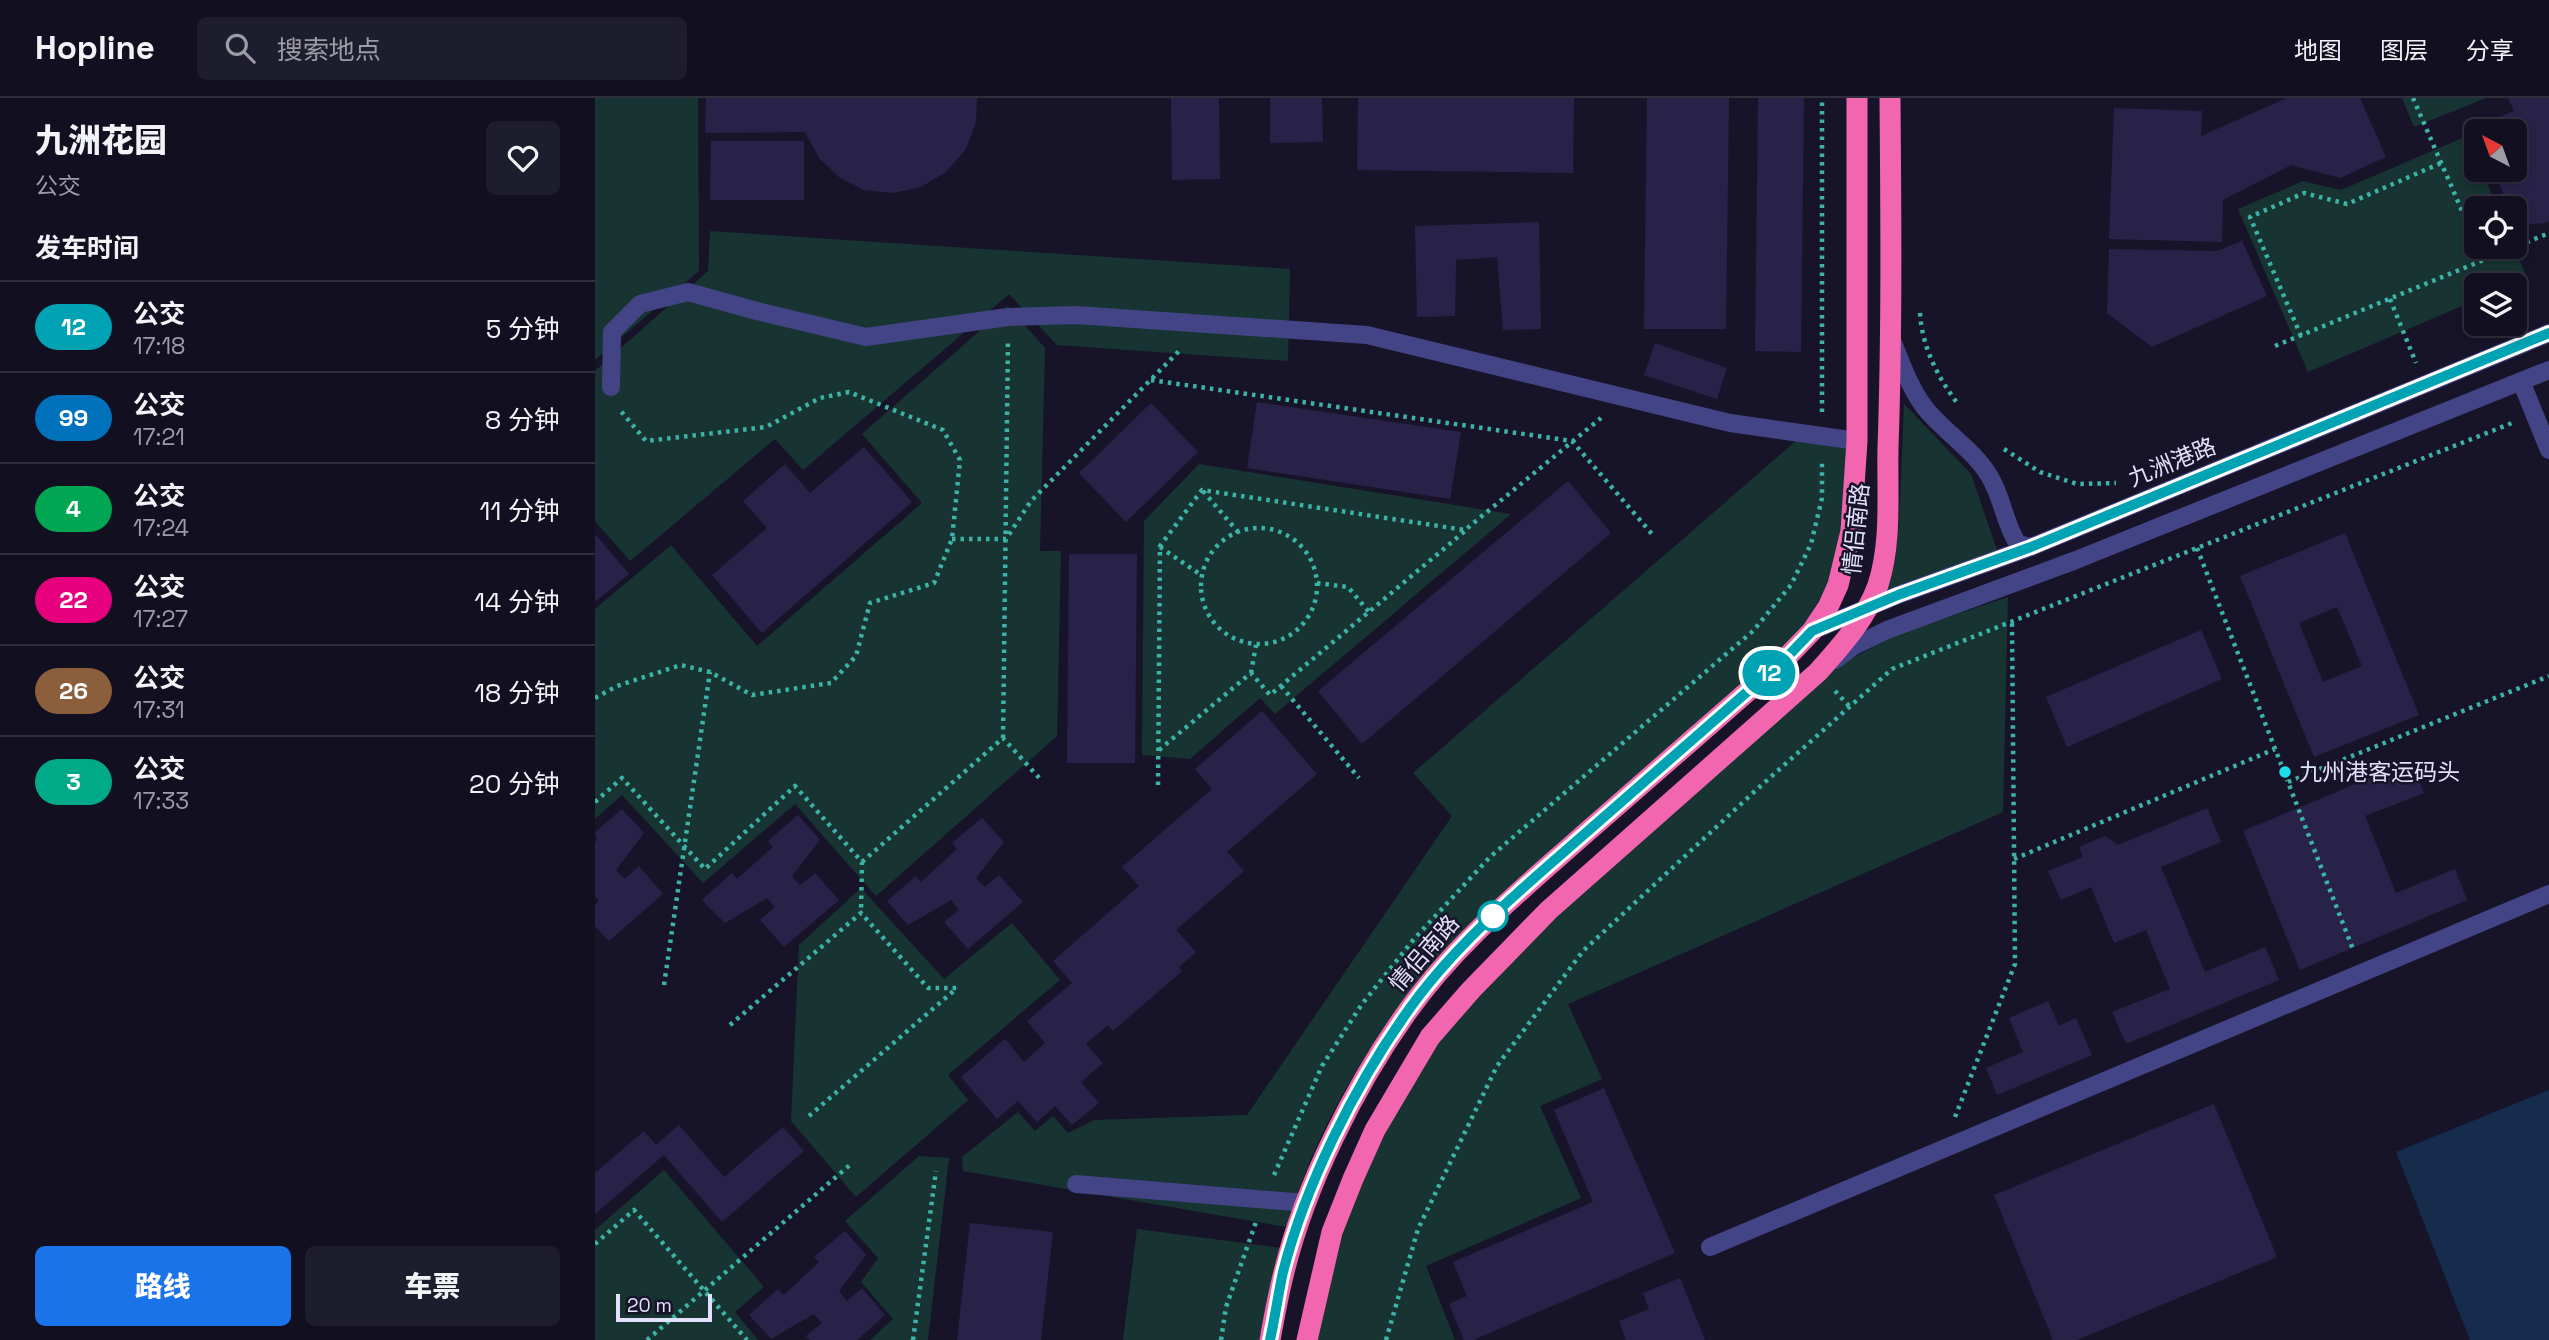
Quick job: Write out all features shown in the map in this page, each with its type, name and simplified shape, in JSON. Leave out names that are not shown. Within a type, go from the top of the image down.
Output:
[{"type":"highway","name":"情侣南路","points":[[1270,1340],[1284,1272],[1306,1203],[1341,1125],[1374,1063],[1406,1013],[1445,965],[1496,912],[1787,657],[1812,631],[1838,585],[1851,531],[1857,441],[1857,98]]},
{"type":"highway","name":"情侣南路","points":[[1307,1340],[1332,1232],[1349,1190],[1375,1130],[1430,1037],[1471,990],[1549,910],[1818,672],[1870,607],[1878,583],[1886,539],[1892,340],[1890,98]]},
{"type":"street","points":[[611,387],[612,332],[640,304],[688,292],[866,337],[1009,317],[1076,315],[1367,335],[1730,423],[1857,441]]},
{"type":"street","name":"九洲港路","points":[[1812,631],[2031,547],[2549,333]]},
{"type":"street","points":[[1892,340],[1909,381],[1924,407],[1980,463],[1991,479],[2005,510],[2011,534],[2018,544],[2031,547]]},
{"type":"street","points":[[1818,672],[1854,646],[1887,630],[2076,559],[2549,370]]},
{"type":"street","points":[[2521,382],[2549,450]]},
{"type":"street","points":[[1710,1247],[2549,894]]},
{"type":"street","points":[[1076,1184],[1306,1203]]},
{"type":"path","points":[[1221,1340],[1226,1307],[1264,1199],[1293,1128],[1322,1066],[1362,1004],[1414,939],[1490,857],[1753,631],[1791,585],[1811,544],[1822,498],[1822,98]]},
{"type":"path","points":[[2413,98],[2464,215]]},
{"type":"path","points":[[2301,336],[2250,217],[2304,193],[2347,204],[2441,163]]},
{"type":"path","points":[[2276,346],[2549,233]]},
{"type":"path","points":[[2390,299],[2417,365],[2405,370]]},
{"type":"path","points":[[1920,312],[1928,353],[1948,391],[1962,409]]},
{"type":"path","points":[[1009,317],[1003,738],[1042,781]]},
{"type":"path","points":[[1006,539],[1031,501],[1206,324]]},
{"type":"path","points":[[1151,380],[1572,441],[1652,534]]},
{"type":"path","points":[[595,698],[617,685],[681,665],[710,672],[753,695],[831,682],[856,656],[870,603],[934,583],[952,539],[960,460],[943,430],[849,392],[820,398],[766,427],[646,441],[620,411],[611,387]]},
{"type":"path","points":[[1251,673],[1271,695],[1625,397]]},
{"type":"path","points":[[1386,1340],[1418,1229],[1497,1066],[1583,951],[1892,669],[2535,414]]},
{"type":"path","points":[[1996,443],[2040,472],[2077,484],[2118,483]]},
{"type":"path","points":[[1202,490],[1465,530]]},
{"type":"path","points":[[1202,490],[1238,532]]},
{"type":"path","points":[[1158,785],[1160,546],[1202,490]]},
{"type":"path","points":[[1256,527],[1274,529],[1291,537],[1305,549],[1314,565],[1317,583],[1315,602],[1307,618],[1294,632],[1276,642],[1257,645],[1237,640],[1220,630],[1207,614],[1201,595],[1201,575],[1208,556],[1221,541],[1238,532],[1256,527]]},
{"type":"path","points":[[952,539],[1006,539]]},
{"type":"path","points":[[1160,546],[1201,575]]},
{"type":"path","points":[[2197,548],[2362,973]]},
{"type":"path","points":[[1317,583],[1348,587],[1369,612]]},
{"type":"path","points":[[1941,1150],[2015,964],[2012,622]]},
{"type":"path","points":[[1159,751],[1251,673],[1257,645]]},
{"type":"path","points":[[664,985],[710,672]]},
{"type":"path","points":[[2288,782],[2549,676]]},
{"type":"path","points":[[1281,687],[1359,778]]},
{"type":"path","points":[[862,862],[1003,738]]},
{"type":"path","points":[[2014,859],[2275,749]]},
{"type":"path","points":[[595,802],[622,778],[705,869],[795,786],[862,862],[861,913],[928,988],[957,988],[809,1116]]},
{"type":"path","points":[[730,1025],[861,913]]},
{"type":"path","points":[[647,1340],[851,1164]]},
{"type":"path","points":[[913,1340],[936,1171]]},
{"type":"path","points":[[595,1244],[634,1210],[747,1340]]},
{"type":"green space","points":[[595,98],[698,98],[699,271],[595,360]]},
{"type":"green space","points":[[2402,98],[2486,98],[2414,127]]},
{"type":"green space","points":[[2464,137],[2464,182],[2486,182],[2493,196],[2464,196],[2464,259],[2519,259],[2525,273],[2464,273],[2464,305],[2308,372],[2238,209],[2303,181],[2341,190]]},
{"type":"green space","points":[[710,231],[1290,269],[1288,361],[1057,345],[1009,294],[803,470],[775,439],[630,561],[595,521],[595,371],[708,271]]},
{"type":"green space","points":[[1008,306],[1045,348],[1040,551],[1061,551],[1057,736],[876,896],[795,804],[703,883],[622,795],[595,819],[595,609],[671,545],[757,646],[922,503],[862,434]]},
{"type":"green space","points":[[1904,404],[1971,474],[1997,550],[1883,593],[1895,561],[1899,525]]},
{"type":"green space","points":[[1796,441],[1848,449],[1840,551],[1827,587],[1807,620],[1783,648],[1501,894],[1431,967],[1400,1006],[1346,1088],[1303,1178],[1286,1227],[963,1171],[962,1157],[1018,1112],[1035,1131],[1053,1116],[1068,1133],[1094,1120],[1247,1115],[1452,816],[1413,773]]},
{"type":"green space","points":[[1199,464],[1511,514],[1275,714],[1260,698],[1190,759],[1142,755],[1144,521]]},
{"type":"green space","points":[[2008,597],[2003,812],[1568,1004],[1602,1079],[1540,1106],[1581,1198],[1426,1266],[1455,1340],[1317,1340],[1343,1225],[1395,1112],[1438,1040],[1554,915],[1824,674],[1895,635]]},
{"type":"green space","points":[[861,888],[944,979],[1012,923],[1060,980],[948,1075],[968,1100],[856,1197],[791,1121],[799,945]]},
{"type":"green space","points":[[919,1156],[949,1158],[928,1340],[870,1340],[893,1319],[861,1282],[878,1258],[845,1221]]},
{"type":"green space","points":[[664,1170],[764,1287],[735,1312],[758,1340],[595,1340],[595,1230]]},
{"type":"green space","points":[[1137,1229],[1281,1248],[1259,1340],[1123,1340]]},
{"type":"water","points":[[2549,1090],[2549,1340],[2470,1340],[2396,1152]]},
{"type":"building","points":[[706,98],[977,98],[976,122],[966,149],[946,172],[921,187],[893,193],[864,190],[839,177],[819,158],[805,132],[705,133]]},
{"type":"building","points":[[1171,98],[1219,98],[1220,179],[1172,180]]},
{"type":"building","points":[[1270,98],[1322,98],[1323,142],[1270,143]]},
{"type":"building","points":[[1358,98],[1574,98],[1573,173],[1357,170]]},
{"type":"building","points":[[1647,98],[1729,98],[1726,329],[1644,329]]},
{"type":"building","points":[[1758,98],[1804,98],[1801,352],[1755,351]]},
{"type":"building","points":[[2287,98],[2360,98],[2386,157],[2340,178],[2291,165],[2223,200],[2222,242],[2109,239],[2114,108],[2202,111],[2201,136]]},
{"type":"building","points":[[2508,98],[2549,98],[2549,221],[2544,223],[2527,224],[2527,196],[2504,196],[2499,182],[2527,182],[2527,119],[2494,119],[2514,111]]},
{"type":"building","points":[[711,141],[804,141],[804,200],[710,200]]},
{"type":"building","points":[[1539,222],[1541,329],[1503,330],[1497,257],[1456,260],[1455,316],[1417,317],[1415,226]]},
{"type":"building","points":[[2242,241],[2267,296],[2152,347],[2107,313],[2109,249],[2217,251]]},
{"type":"building","points":[[1655,343],[1727,368],[1717,399],[1644,375]]},
{"type":"building","points":[[1257,402],[1461,432],[1450,499],[1247,468]]},
{"type":"building","points":[[1151,403],[1198,452],[1126,522],[1079,473]]},
{"type":"building","points":[[864,447],[912,502],[762,633],[712,575],[767,528],[743,501],[785,464],[810,493]]},
{"type":"building","points":[[1568,481],[1611,533],[1362,744],[1318,691]]},
{"type":"building","points":[[2345,533],[2419,715],[2314,757],[2240,576]],"holes":[[[2337,607],[2362,666],[2323,682],[2299,623]]]},
{"type":"building","points":[[595,534],[629,574],[595,602]]},
{"type":"building","points":[[1069,554],[1137,554],[1135,763],[1067,763]]},
{"type":"building","points":[[2201,630],[2222,679],[2067,747],[2046,697]]},
{"type":"building","points":[[1262,711],[1317,774],[1227,852],[1244,871],[1176,930],[1196,952],[1179,967],[1182,971],[1113,1031],[1108,1025],[1086,1044],[1103,1063],[1081,1082],[1099,1103],[1072,1125],[1055,1106],[1037,1122],[1018,1101],[997,1119],[961,1077],[1005,1039],[1024,1062],[1045,1043],[1027,1021],[1072,983],[1053,961],[1139,886],[1122,867],[1212,789],[1195,769]]},
{"type":"building","points":[[2411,761],[2424,793],[2365,816],[2396,893],[2455,869],[2467,900],[2300,970],[2243,831]]},
{"type":"building","points":[[2207,808],[2221,842],[2161,867],[2205,972],[2265,947],[2279,980],[2126,1044],[2112,1012],[2170,989],[2146,930],[2114,943],[2091,887],[2061,900],[2048,871],[2083,857],[2079,847],[2105,836],[2118,845]]},
{"type":"building","points":[[622,809],[644,833],[616,870],[625,879],[639,866],[663,894],[609,941],[595,926],[595,905],[599,901],[595,896],[595,832]]},
{"type":"building","points":[[798,815],[820,840],[792,876],[800,885],[815,873],[839,900],[784,947],[760,920],[775,907],[767,898],[725,923],[702,900],[732,873],[737,879],[773,847],[768,841]]},
{"type":"building","points":[[982,818],[1004,842],[976,878],[985,887],[999,875],[1023,902],[968,949],[944,922],[959,910],[951,900],[908,925],[887,901],[916,876],[921,882],[957,849],[952,843]]},
{"type":"building","points":[[2048,1001],[2059,1026],[2076,1018],[2092,1055],[1997,1095],[1986,1068],[2023,1052],[2009,1018]]},
{"type":"building","points":[[1604,1088],[1675,1253],[1473,1340],[1464,1340],[1449,1304],[1467,1296],[1453,1262],[1593,1202],[1554,1110]]},
{"type":"building","points":[[2214,1104],[2277,1257],[2077,1340],[2053,1340],[1994,1195]]},
{"type":"building","points":[[679,1125],[724,1177],[783,1127],[804,1151],[722,1222],[664,1155],[595,1214],[595,1173],[644,1131],[656,1145]]},
{"type":"building","points":[[970,1223],[1053,1232],[1041,1340],[957,1340]]},
{"type":"building","points":[[845,1231],[866,1255],[839,1291],[847,1301],[862,1288],[885,1315],[857,1340],[810,1340],[806,1336],[822,1323],[814,1314],[771,1339],[749,1315],[778,1289],[784,1295],[819,1262],[814,1257]]},
{"type":"building","points":[[1680,1278],[1705,1340],[1626,1340],[1619,1321],[1649,1309],[1643,1293]]},
{"type":"bus line","name":"12","points":[[1270,1340],[1284,1272],[1306,1203],[1341,1125],[1374,1063],[1406,1013],[1445,965],[1496,912],[1787,657],[1812,631],[1898,595],[2031,547],[2549,333]]},
{"type":"place","name":"九州港客运码头","points":[[2285,772]]}]
